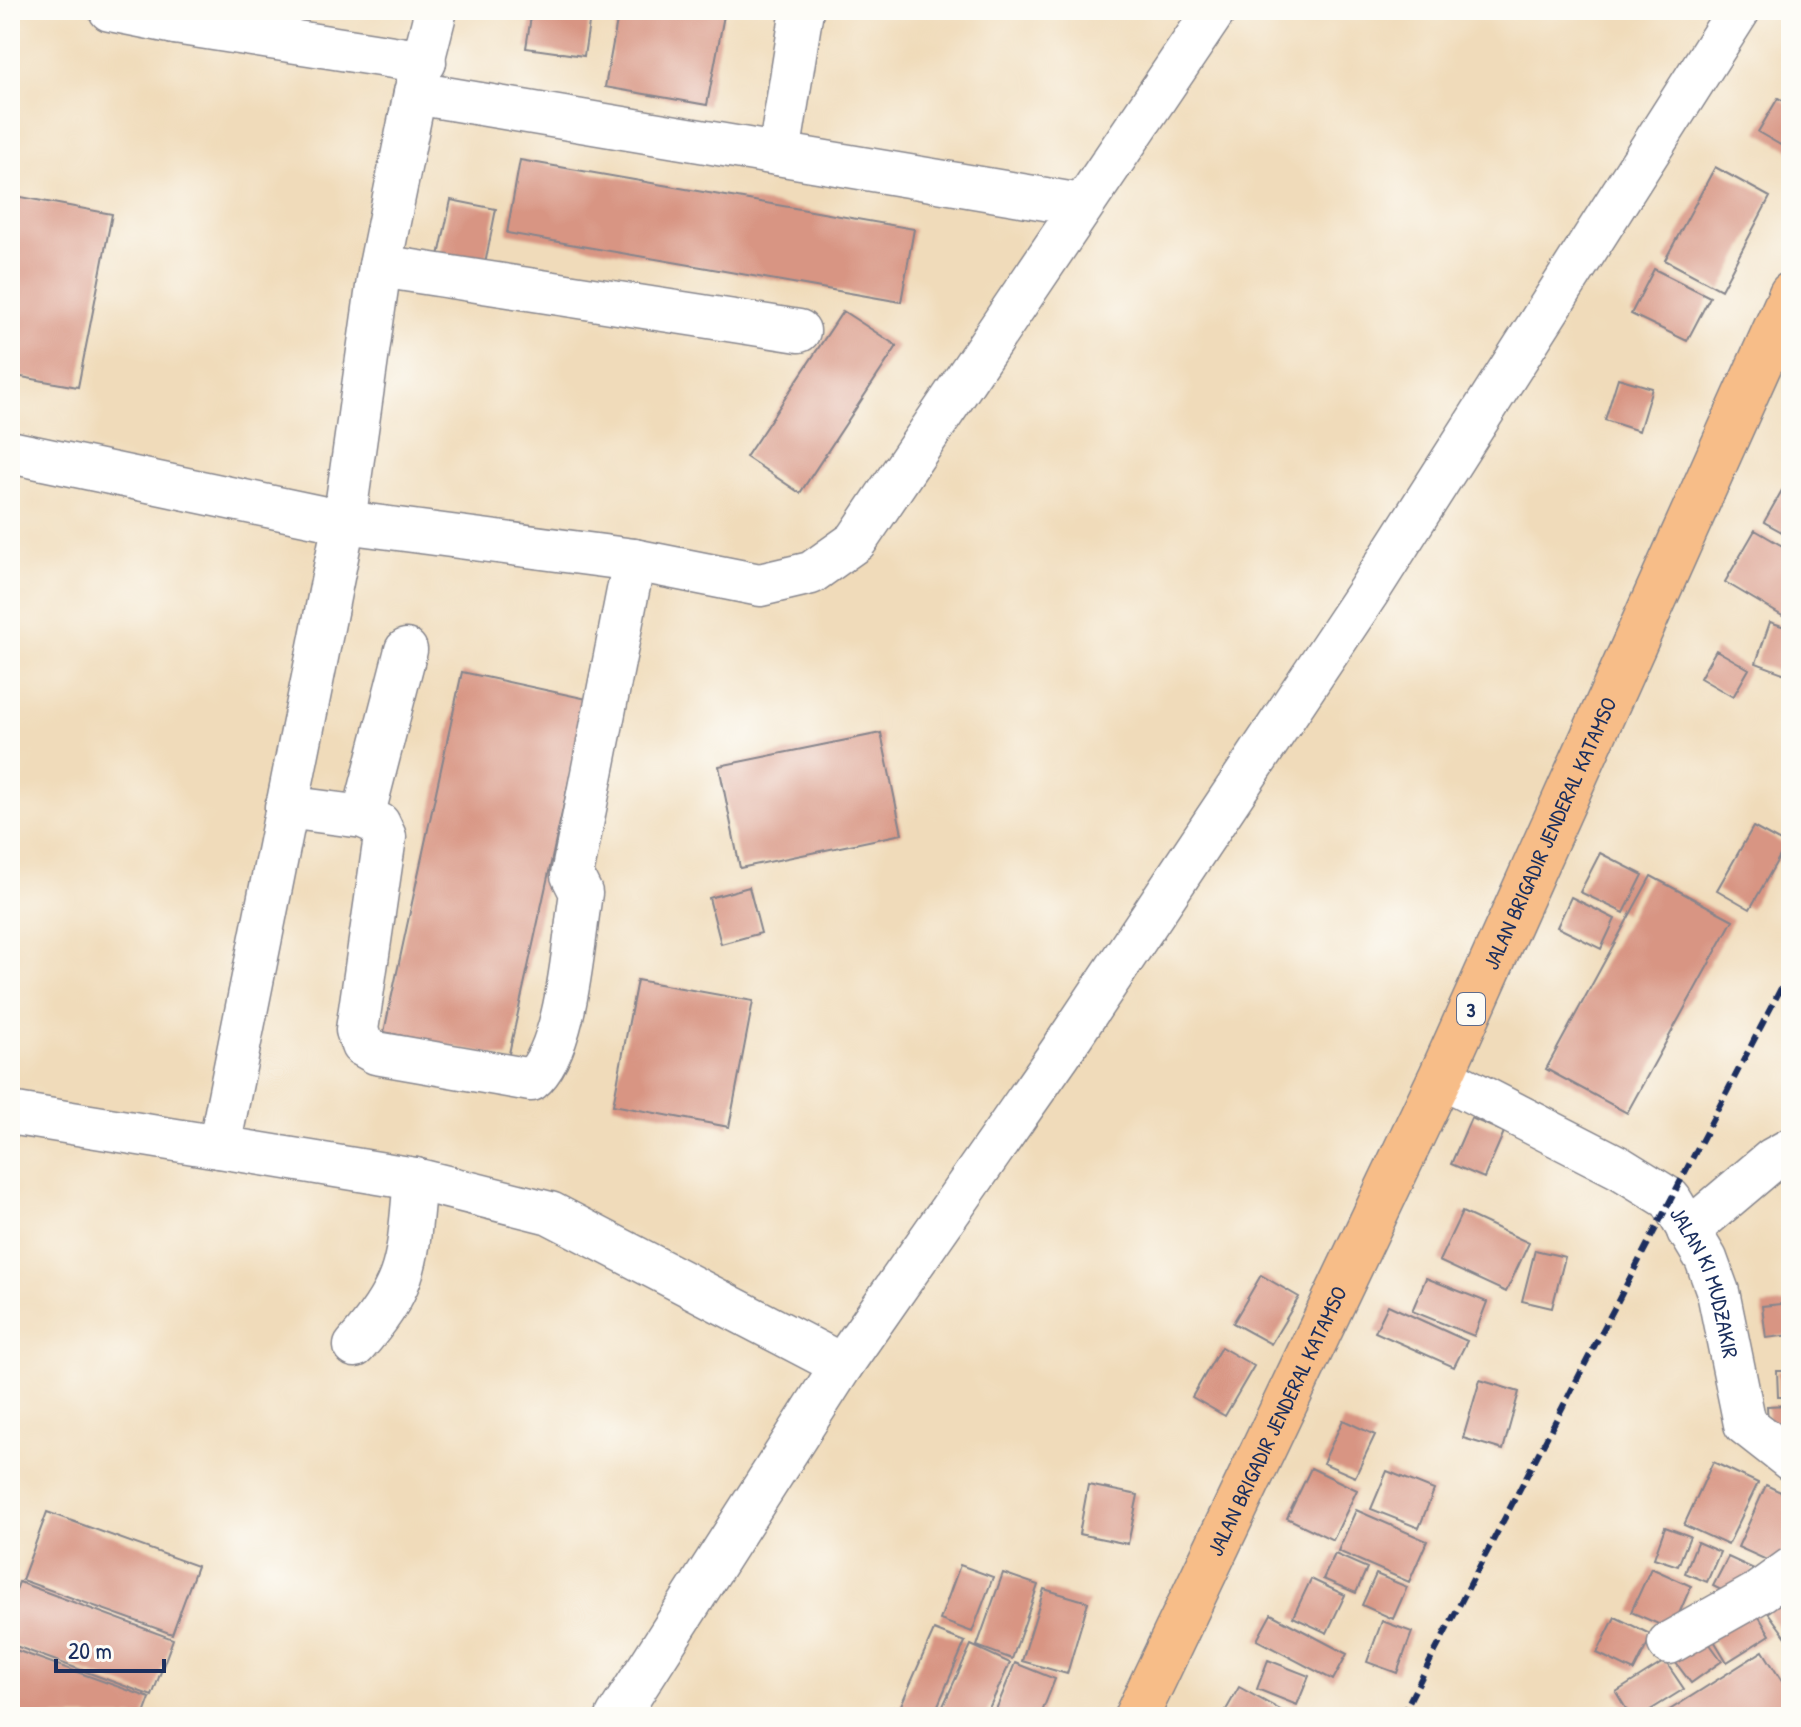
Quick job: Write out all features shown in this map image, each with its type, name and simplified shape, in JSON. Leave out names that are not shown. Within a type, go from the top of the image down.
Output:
[{"type":"highway","name":"JALAN BRIGADIR JENDERAL KATAMSO","points":[[1136,1717],[1441,1076],[1791,294]]},
{"type":"street","points":[[110,10],[176,16],[420,78],[779,154],[1081,205]]},
{"type":"street","points":[[219,1147],[344,522],[380,266],[436,10]]},
{"type":"street","points":[[779,154],[802,10]]},
{"type":"street","points":[[10,452],[344,522],[634,560],[760,585],[811,573],[856,541],[1215,10]]},
{"type":"street","points":[[617,1717],[842,1365],[1069,1040],[1360,605],[1739,10]]},
{"type":"street","points":[[380,266],[799,331]]},
{"type":"street","points":[[286,807],[363,817],[379,824],[385,837],[357,1030],[362,1045],[376,1053],[531,1080],[544,1069],[556,1045],[581,893],[572,875],[634,560]]},
{"type":"street","points":[[363,817],[406,650]]},
{"type":"street","name":"JALAN KI MUDZAKIR","points":[[1441,1076],[1620,1168],[1670,1199],[1706,1259],[1718,1292],[1745,1424],[1791,1460]]},
{"type":"street","points":[[10,1113],[415,1179],[550,1213],[842,1365]]},
{"type":"street","points":[[1688,1231],[1773,1159],[1791,1149]]},
{"type":"street","points":[[355,1346],[382,1316],[406,1271],[415,1179]]},
{"type":"street","points":[[1669,1643],[1758,1593],[1791,1569]]},
{"type":"building","points":[[532,10],[591,10],[584,56],[526,48]]},
{"type":"building","points":[[619,10],[725,10],[707,105],[605,87]]},
{"type":"building","points":[[1778,98],[1791,105],[1791,151],[1758,132]]},
{"type":"building","points":[[520,160],[914,229],[901,302],[507,233]]},
{"type":"building","points":[[1715,167],[1770,197],[1721,290],[1665,260]]},
{"type":"building","points":[[10,195],[112,214],[78,387],[10,375]]},
{"type":"building","points":[[451,200],[496,209],[485,264],[439,256]]},
{"type":"building","points":[[1654,269],[1710,297],[1687,341],[1631,314]]},
{"type":"building","points":[[843,311],[897,346],[800,493],[746,457]]},
{"type":"building","points":[[1618,378],[1652,388],[1639,431],[1605,420]]},
{"type":"building","points":[[1785,485],[1791,489],[1791,537],[1764,522]]},
{"type":"building","points":[[1755,530],[1791,551],[1791,621],[1725,582]]},
{"type":"building","points":[[1770,622],[1791,629],[1791,676],[1756,663]]},
{"type":"building","points":[[1716,650],[1749,669],[1733,697],[1700,678]]},
{"type":"building","points":[[462,672],[587,699],[508,1058],[384,1032]]},
{"type":"building","points":[[881,733],[902,834],[740,868],[719,766]]},
{"type":"building","points":[[1753,827],[1786,845],[1750,909],[1717,890]]},
{"type":"building","points":[[1600,853],[1643,875],[1624,913],[1580,892]]},
{"type":"building","points":[[1651,876],[1733,920],[1627,1113],[1546,1069]]},
{"type":"building","points":[[749,887],[761,933],[721,944],[709,898]]},
{"type":"building","points":[[1571,897],[1615,919],[1601,949],[1557,927]]},
{"type":"building","points":[[637,980],[753,1001],[729,1127],[613,1105]]},
{"type":"building","points":[[1471,1118],[1504,1132],[1484,1178],[1451,1164]]},
{"type":"building","points":[[1462,1212],[1529,1243],[1506,1292],[1439,1261]]},
{"type":"building","points":[[1535,1250],[1565,1257],[1552,1308],[1522,1301]]},
{"type":"building","points":[[1261,1275],[1299,1297],[1271,1344],[1233,1323]]},
{"type":"building","points":[[1426,1278],[1487,1302],[1474,1336],[1412,1311]]},
{"type":"building","points":[[1791,1303],[1791,1335],[1766,1338],[1762,1306]]},
{"type":"building","points":[[1388,1305],[1467,1341],[1454,1367],[1375,1332]]},
{"type":"building","points":[[1221,1347],[1254,1366],[1225,1416],[1192,1397]]},
{"type":"building","points":[[1777,1371],[1791,1371],[1791,1397],[1778,1397]]},
{"type":"building","points":[[1480,1380],[1519,1392],[1503,1450],[1463,1438]]},
{"type":"building","points":[[1791,1405],[1791,1441],[1769,1442],[1767,1406]]},
{"type":"building","points":[[1343,1420],[1375,1435],[1355,1477],[1323,1463]]},
{"type":"building","points":[[1713,1462],[1758,1483],[1728,1545],[1684,1525]]},
{"type":"building","points":[[1311,1468],[1357,1490],[1333,1540],[1287,1518]]},
{"type":"building","points":[[1387,1471],[1434,1490],[1419,1528],[1371,1509]]},
{"type":"building","points":[[1088,1485],[1138,1495],[1128,1544],[1079,1534]]},
{"type":"building","points":[[1766,1485],[1791,1497],[1791,1548],[1782,1567],[1738,1547]]},
{"type":"building","points":[[1356,1510],[1427,1541],[1409,1582],[1338,1551]]},
{"type":"building","points":[[47,1512],[197,1566],[172,1634],[22,1580]]},
{"type":"building","points":[[1665,1527],[1690,1536],[1678,1566],[1654,1558]]},
{"type":"building","points":[[1697,1542],[1720,1552],[1707,1582],[1685,1573]]},
{"type":"building","points":[[1335,1554],[1367,1568],[1356,1593],[1323,1579]]},
{"type":"building","points":[[1728,1557],[1754,1569],[1739,1599],[1713,1586]]},
{"type":"building","points":[[960,1565],[993,1577],[972,1632],[940,1620]]},
{"type":"building","points":[[1651,1568],[1691,1586],[1672,1630],[1631,1612]]},
{"type":"building","points":[[1003,1573],[1038,1585],[1012,1659],[977,1646]]},
{"type":"building","points":[[1376,1574],[1407,1587],[1393,1619],[1362,1605]]},
{"type":"building","points":[[1311,1579],[1345,1595],[1327,1633],[1293,1617]]},
{"type":"building","points":[[19,1582],[173,1639],[152,1696],[10,1644],[10,1607]]},
{"type":"building","points":[[1791,1587],[1791,1638],[1788,1640],[1764,1607]]},
{"type":"building","points":[[1044,1589],[1088,1602],[1067,1674],[1022,1661]]},
{"type":"building","points":[[1753,1607],[1770,1635],[1727,1662],[1710,1634]]},
{"type":"building","points":[[1271,1614],[1347,1654],[1333,1680],[1257,1640]]},
{"type":"building","points":[[1615,1617],[1652,1635],[1634,1671],[1597,1653]]},
{"type":"building","points":[[1382,1621],[1412,1632],[1397,1673],[1367,1662]]},
{"type":"building","points":[[934,1630],[965,1642],[933,1717],[929,1717],[901,1705]]},
{"type":"building","points":[[1704,1636],[1722,1661],[1691,1683],[1673,1659]]},
{"type":"building","points":[[971,1645],[1010,1663],[985,1717],[938,1717]]},
{"type":"building","points":[[10,1648],[150,1698],[143,1717],[22,1717],[10,1713]]},
{"type":"building","points":[[1763,1651],[1791,1696],[1791,1710],[1779,1717],[1672,1717],[1668,1711]]},
{"type":"building","points":[[1268,1660],[1309,1676],[1297,1705],[1257,1689]]},
{"type":"building","points":[[1665,1661],[1684,1689],[1639,1717],[1631,1717],[1616,1692]]},
{"type":"building","points":[[1015,1663],[1055,1679],[1040,1717],[993,1717]]},
{"type":"building","points":[[1239,1687],[1293,1717],[1222,1717]]},
{"type":"building","points":[[894,1706],[916,1717],[888,1717]]},
{"type":"railway","points":[[1401,1717],[1791,969]]}]
